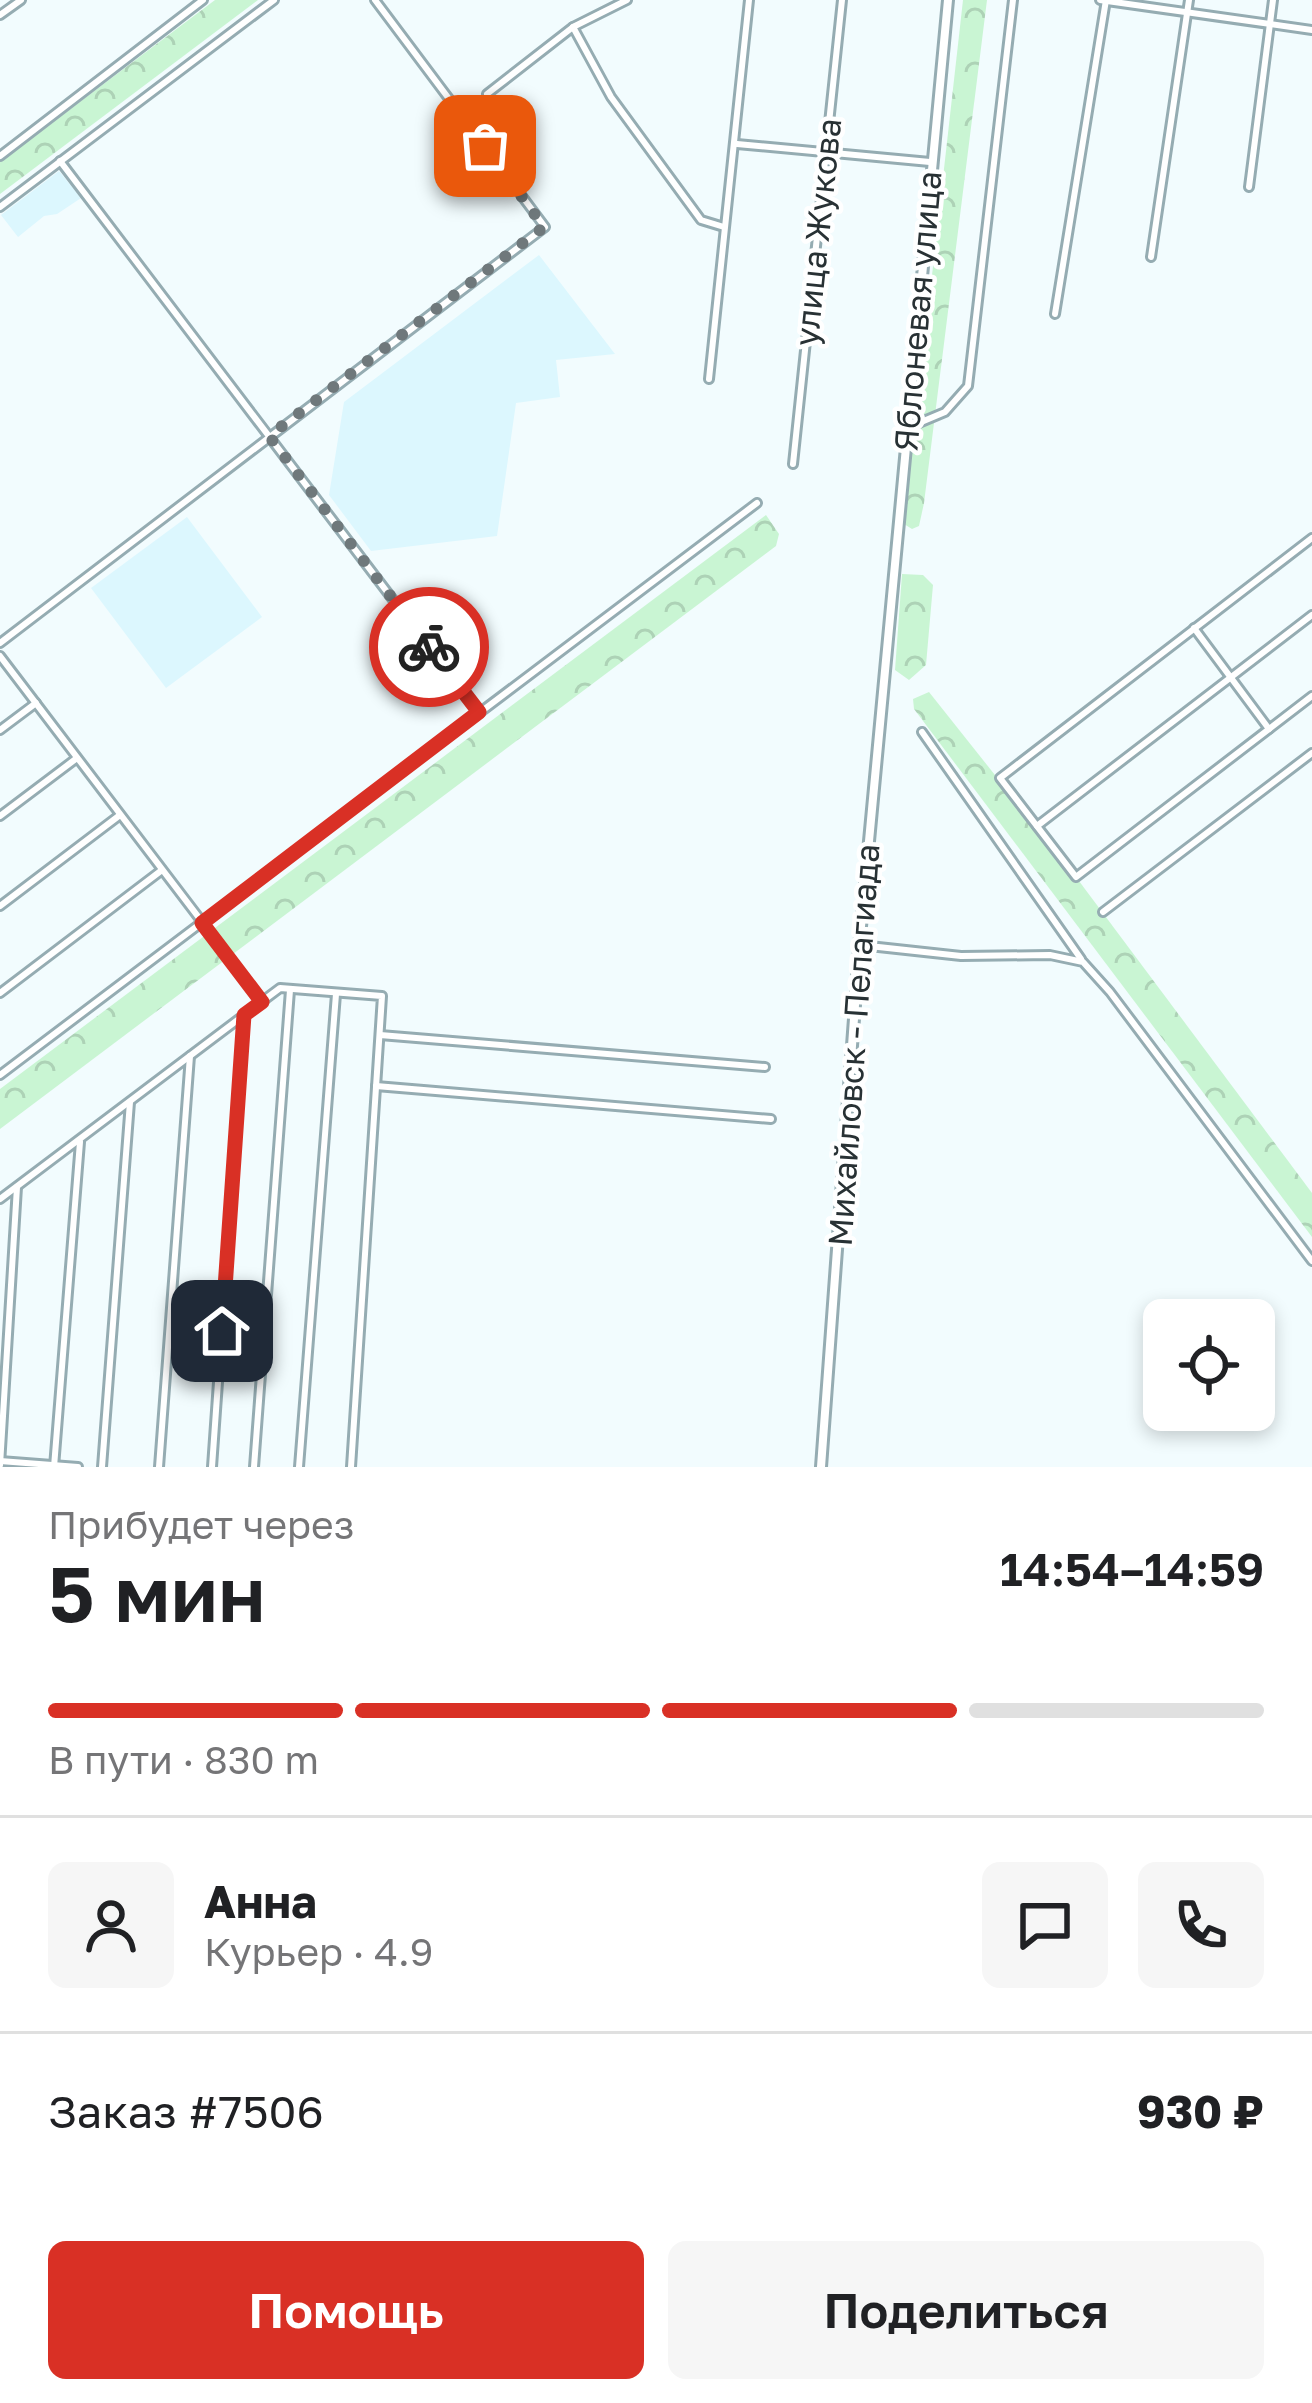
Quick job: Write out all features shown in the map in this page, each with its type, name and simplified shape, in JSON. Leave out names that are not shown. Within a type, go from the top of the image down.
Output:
[{"type":"street","points":[[0,15],[20,0]]},
{"type":"street","points":[[0,156],[203,0]]},
{"type":"street","points":[[0,207],[274,0]]},
{"type":"street","points":[[0,643],[544,227],[375,0]]},
{"type":"street","points":[[487,94],[573,27],[627,0]]},
{"type":"street","points":[[710,380],[749,0]]},
{"type":"street","name":"улица Жукова","points":[[793,464],[842,0]]},
{"type":"street","name":"Яблоневая улица","points":[[889,623],[948,0]]},
{"type":"street","points":[[906,429],[945,412],[968,386],[1013,0]]},
{"type":"street","points":[[1055,314],[1104,0],[1312,30]]},
{"type":"street","points":[[1151,257],[1189,0]]},
{"type":"street","points":[[1249,187],[1273,0]]},
{"type":"street","points":[[573,27],[611,97],[700,220],[724,227]]},
{"type":"street","points":[[736,144],[930,162]]},
{"type":"street","points":[[60,161],[479,712]]},
{"type":"street","points":[[0,1075],[758,503]]},
{"type":"street","points":[[1312,538],[1000,778],[1076,877],[1312,696]]},
{"type":"street","points":[[1037,826],[1312,615]]},
{"type":"street","name":"Михайловск - Пелагиада","points":[[821,1467],[889,623]]},
{"type":"street","points":[[1194,628],[1270,729]]},
{"type":"street","points":[[0,656],[262,1002]]},
{"type":"street","points":[[0,730],[36,703]]},
{"type":"street","points":[[922,732],[1083,962],[1312,1261]]},
{"type":"street","points":[[1103,912],[1312,753]]},
{"type":"street","points":[[0,816],[77,758]]},
{"type":"street","points":[[0,906],[120,815]]},
{"type":"street","points":[[0,993],[161,870]]},
{"type":"street","points":[[860,945],[1083,962]]},
{"type":"street","points":[[0,1199],[280,988],[382,996],[350,1467]]},
{"type":"street","points":[[254,1467],[290,990]]},
{"type":"street","points":[[298,1467],[336,994]]},
{"type":"street","points":[[212,1467],[244,1015]]},
{"type":"street","points":[[380,1035],[765,1067]]},
{"type":"street","points":[[159,1467],[190,1055]]},
{"type":"street","points":[[376,1086],[770,1119]]},
{"type":"street","points":[[103,1467],[130,1102]]},
{"type":"street","points":[[54,1466],[80,1139]]},
{"type":"street","points":[[17,1185],[0,1462],[77,1467]]},
{"type":"shaded area","points":[[59,171],[81,198],[57,214],[44,216],[18,237],[1,215]]},
{"type":"shaded area","points":[[539,255],[615,354],[556,360],[560,397],[516,403],[497,536],[371,551],[329,495],[344,402]]},
{"type":"shaded area","points":[[187,517],[262,617],[166,688],[91,588]]},
{"type":"green space","points":[[215,0],[258,0],[0,194],[0,162]]},
{"type":"green space","points":[[963,0],[987,0],[924,503],[919,526],[912,529],[904,524]]},
{"type":"green space","points":[[766,515],[779,534],[776,546],[0,1129],[0,1089]]},
{"type":"green space","points":[[902,574],[923,575],[933,585],[926,665],[909,680],[895,670]]},
{"type":"green space","points":[[929,692],[1076,877],[1312,1193],[1312,1237],[914,709],[913,699]]},
{"type":"way so far","points":[[429,647],[269,436],[544,227],[485,146]]},
{"type":"route","points":[[222,1331],[244,1015],[262,1002],[202,923],[479,712],[429,647]]}]
